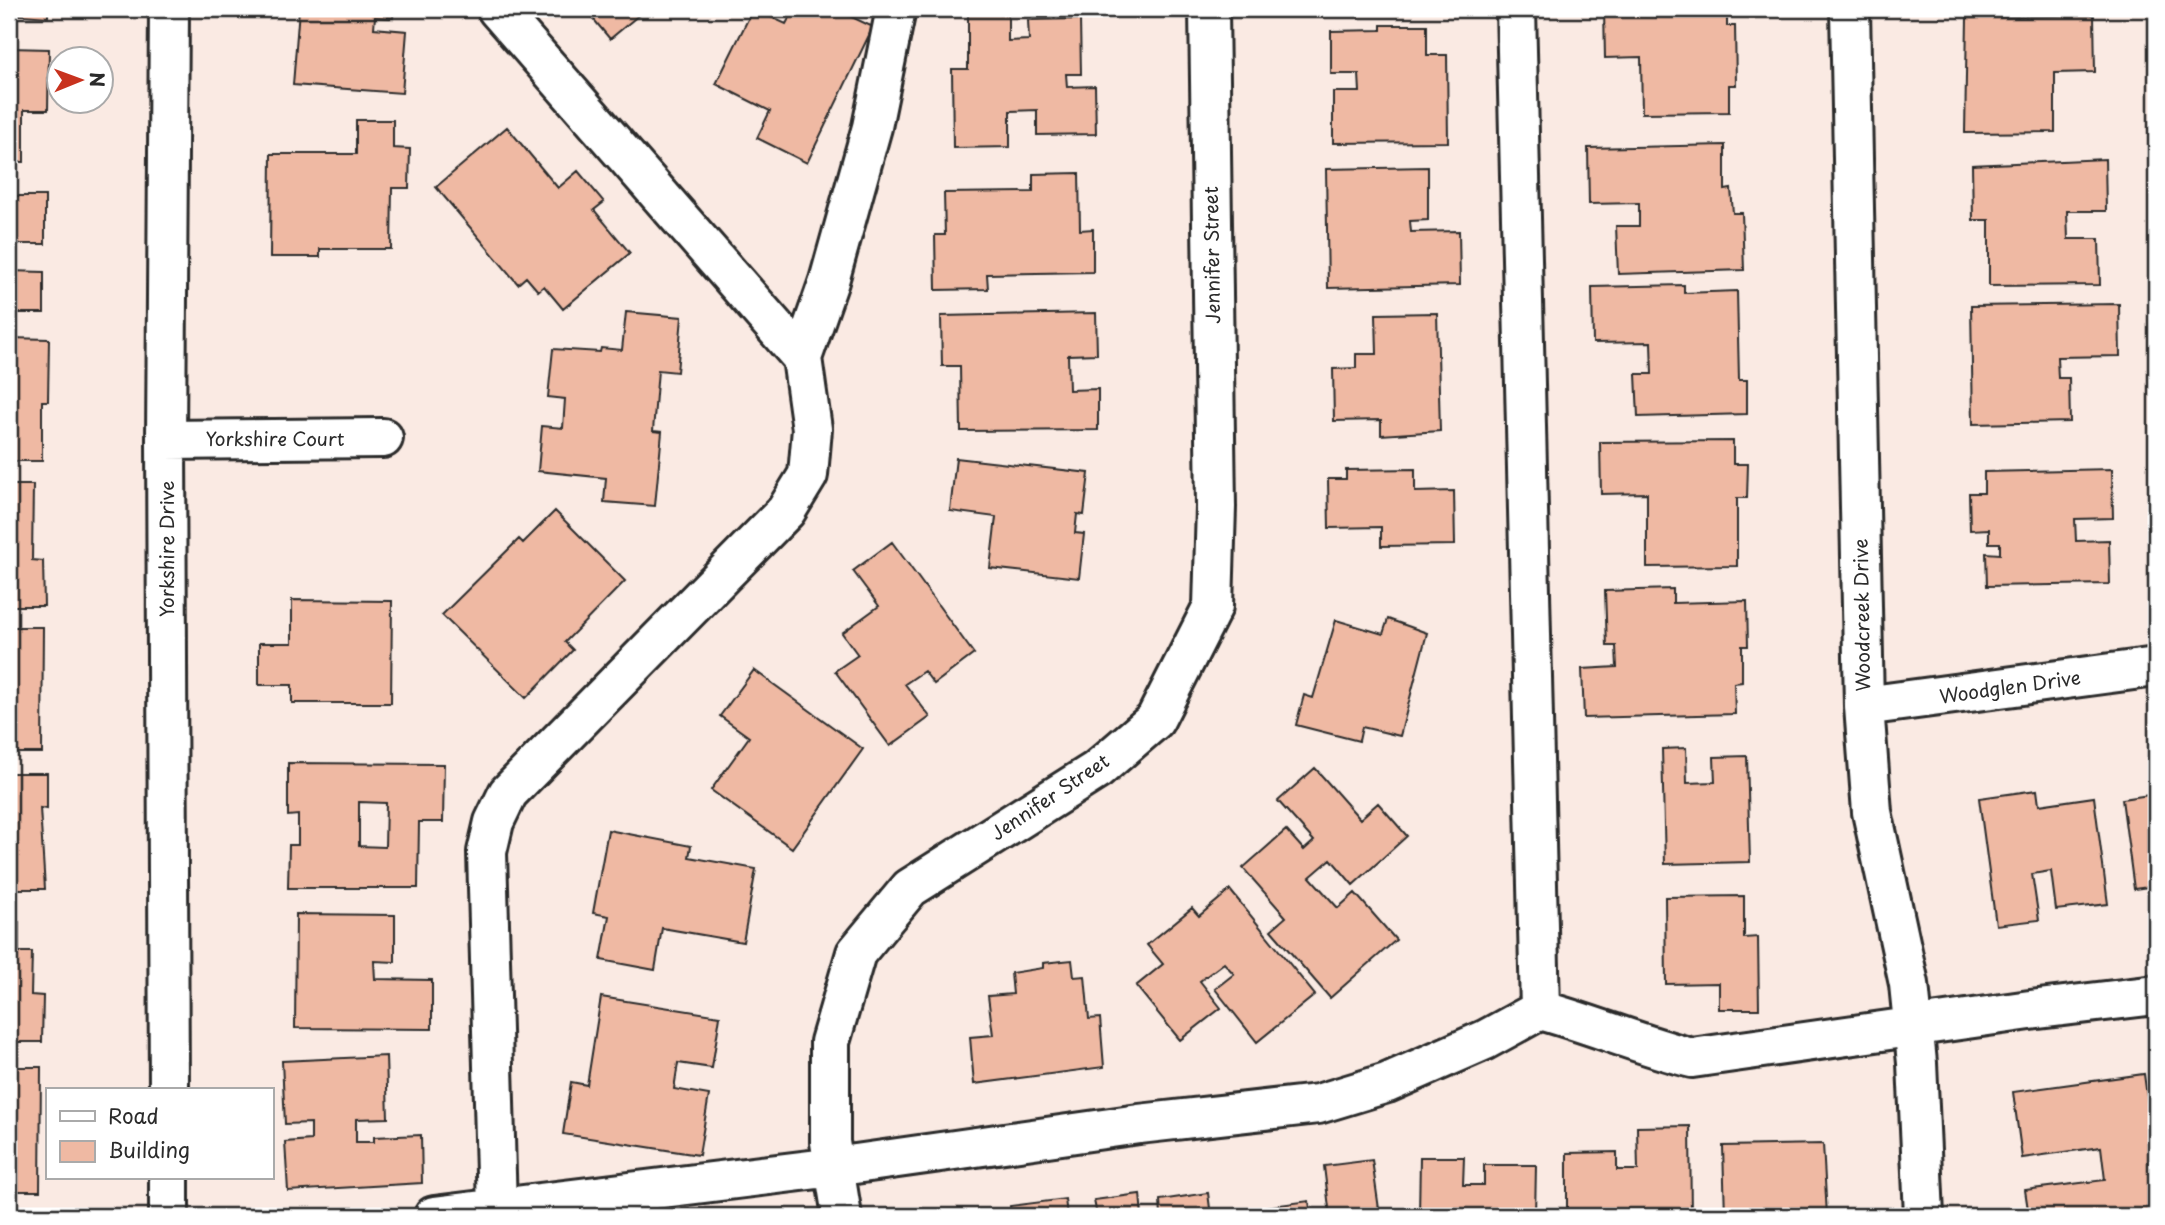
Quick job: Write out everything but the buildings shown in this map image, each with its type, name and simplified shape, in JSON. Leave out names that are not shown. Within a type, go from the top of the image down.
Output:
[{"type":"street","name":"Yorkshire Drive","points":[[169,9],[166,440],[169,1088]]},
{"type":"street","points":[[497,9],[802,358]]},
{"type":"street","points":[[497,1209],[487,852],[494,822],[508,793],[786,511],[808,475],[812,429],[802,358],[829,281],[872,127],[895,9]]},
{"type":"street","name":"Jennifer Street","points":[[842,1216],[830,1142],[830,1041],[856,953],[910,888],[1097,770],[1155,720],[1213,606],[1216,507],[1209,9]]},
{"type":"street","points":[[1516,9],[1540,1010]]},
{"type":"street","name":"Woodcreek Drive","points":[[1850,9],[1864,706],[1872,812],[1909,984],[1924,1216]]},
{"type":"street","name":"Yorkshire Court","points":[[166,440],[383,438]]},
{"type":"street","name":"Woodglen Drive","points":[[1864,706],[2156,667]]},
{"type":"street","points":[[435,1216],[834,1167],[1139,1124],[1318,1104],[1387,1083],[1485,1040],[1540,1010],[1597,1026],[1650,1048],[1692,1058],[2029,1010],[2156,995]]},
{"type":"street","points":[[169,1180],[169,1216]]}]
